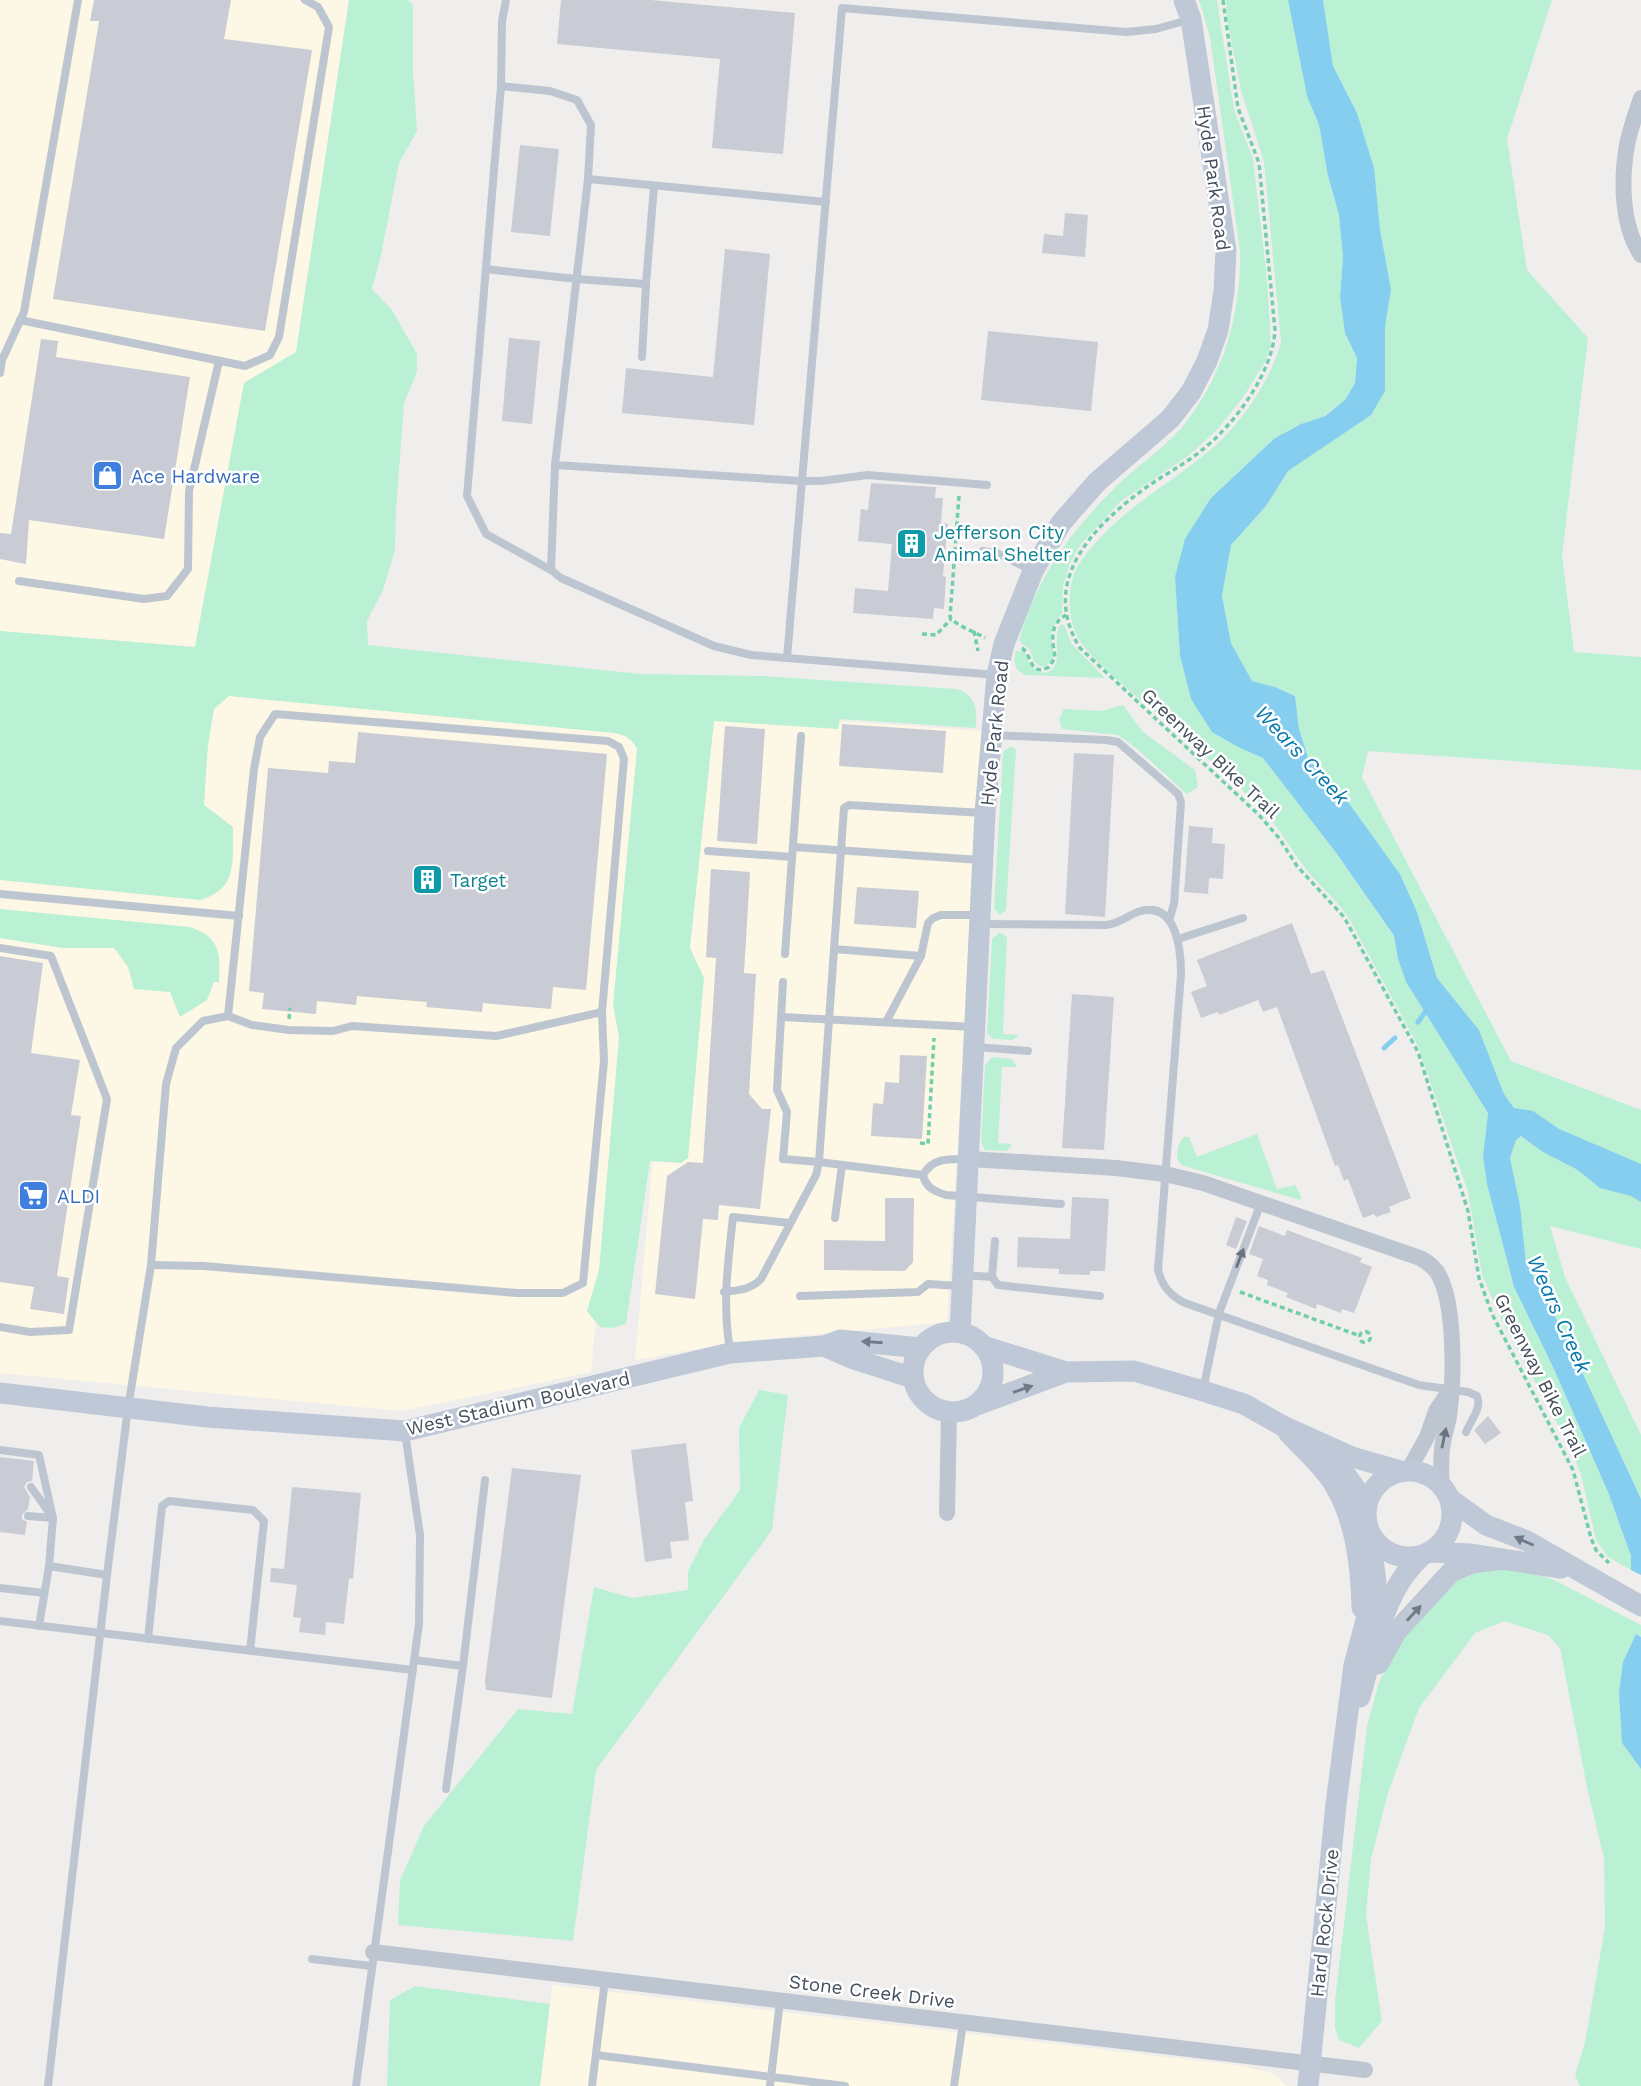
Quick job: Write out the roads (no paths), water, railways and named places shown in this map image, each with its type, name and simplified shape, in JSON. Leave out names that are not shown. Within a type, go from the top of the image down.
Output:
[{"type":"main road","name":"Hyde Park Road","points":[[960,1332],[985,813],[997,675],[1004,644],[1033,571],[1061,523],[1097,482],[1170,419],[1191,392],[1207,361],[1218,330],[1226,250],[1188,9]]},
{"type":"main road","points":[[979,1404],[989,1391],[994,1376],[993,1361],[986,1348],[974,1337],[960,1332],[946,1332],[932,1338],[921,1348],[914,1361],[913,1378],[919,1395],[933,1408],[950,1413],[965,1412],[979,1404],[1066,1373],[1134,1371],[1244,1404],[1282,1425],[1365,1462],[1424,1473],[1486,1525],[1527,1541],[1641,1606]]},
{"type":"main road","name":"West Stadium Boulevard","points":[[0,1393],[207,1417],[405,1431],[730,1353],[824,1346],[840,1340],[921,1348]]},
{"type":"main road","name":"West Stadium Boulevard","points":[[824,1346],[913,1378]]},
{"type":"main road","points":[[986,1348],[1066,1373]]},
{"type":"main road","points":[[1282,1425],[1342,1470],[1367,1504]]},
{"type":"main road","points":[[1282,1425],[1331,1480],[1349,1518],[1361,1580],[1362,1611],[1354,1665]]},
{"type":"main road","points":[[1405,1471],[1379,1483],[1367,1504],[1365,1514],[1370,1535],[1386,1551],[1397,1556],[1471,1554],[1541,1563],[1584,1573]]},
{"type":"main road","points":[[1426,1554],[1443,1542],[1450,1529],[1452,1514],[1446,1493]]},
{"type":"main road","name":"Hard Rock Drive","points":[[1308,2086],[1354,1665],[1376,1583],[1370,1535]]},
{"type":"main road","name":"Hard Rock Drive","points":[[1342,1761],[1381,1624],[1401,1579],[1426,1554]]},
{"type":"main road","points":[[1362,1690],[1396,1632],[1451,1572],[1472,1563],[1503,1559]]},
{"type":"street","points":[[1641,98],[1627,144],[1623,191],[1633,242],[1641,255]]},
{"type":"street","points":[[970,1159],[1116,1168],[1165,1174],[1203,1183],[1431,1264],[1438,1274],[1450,1317],[1452,1349],[1449,1417],[1441,1463],[1446,1493]]},
{"type":"street","points":[[1405,1471],[1427,1437],[1436,1411],[1450,1390]]},
{"type":"street","points":[[947,1513],[950,1413]]},
{"type":"street","name":"Stone Creek Drive","points":[[372,1959],[605,1980],[1365,2070]]},
{"type":"lane","points":[[0,373],[2,360],[20,320],[26,299],[78,0]]},
{"type":"lane","points":[[20,320],[245,366],[270,355],[279,337],[330,27],[318,7],[305,0]]},
{"type":"lane","points":[[506,0],[502,21],[501,86],[467,496],[486,534],[561,578],[714,646],[751,655],[997,675]]},
{"type":"lane","points":[[787,658],[839,4],[1126,32],[1156,29],[1188,9]]},
{"type":"lane","points":[[501,86],[550,90],[577,100],[591,125],[588,179],[555,465],[551,570]]},
{"type":"lane","points":[[588,179],[825,202]]},
{"type":"lane","points":[[642,357],[654,186]]},
{"type":"lane","points":[[486,269],[646,284]]},
{"type":"lane","points":[[19,581],[144,599],[167,596],[188,569],[189,491],[219,361]]},
{"type":"lane","points":[[555,465],[802,481],[868,475],[988,485]]},
{"type":"lane","points":[[983,551],[998,553],[1033,571]]},
{"type":"lane","points":[[151,1265],[204,1266],[517,1293],[564,1293],[583,1283],[604,1060],[602,1012],[624,759],[620,747],[608,741],[275,714],[260,737],[254,769],[228,1016]]},
{"type":"lane","points":[[992,734],[1118,742],[1178,794],[1181,815],[1174,904],[1169,920]]},
{"type":"lane","points":[[785,954],[801,736]]},
{"type":"lane","points":[[724,1292],[746,1289],[761,1279],[816,1175],[819,1163],[844,808],[849,805],[985,813]]},
{"type":"lane","points":[[793,847],[983,860]]},
{"type":"lane","points":[[708,851],[792,857]]},
{"type":"lane","points":[[0,894],[239,916]]},
{"type":"lane","points":[[886,1022],[921,956],[924,930],[933,918],[948,914],[980,920],[1106,925],[1118,923],[1144,910],[1156,912],[1169,920],[1178,939],[1181,974],[1158,1270],[1161,1281],[1175,1298],[1419,1385],[1468,1392],[1477,1396],[1480,1402],[1466,1432]]},
{"type":"lane","points":[[1178,939],[1243,918]]},
{"type":"lane","points":[[0,948],[51,956],[107,1099],[69,1330],[30,1332],[0,1327]]},
{"type":"lane","points":[[834,949],[921,956]]},
{"type":"lane","points":[[783,982],[777,1090],[787,1112],[783,1159],[923,1175]]},
{"type":"lane","points":[[48,2086],[107,1575],[128,1408],[151,1265],[166,1084],[176,1048],[203,1021],[228,1016],[252,1025],[307,1031],[333,1031],[352,1026],[496,1036],[602,1012]]},
{"type":"lane","points":[[781,1017],[934,1024],[1028,1051]]},
{"type":"lane","points":[[923,1175],[934,1162],[970,1159]]},
{"type":"lane","points":[[835,1218],[842,1165]]},
{"type":"lane","points":[[923,1175],[925,1183],[932,1190],[946,1195],[1061,1204]]},
{"type":"lane","points":[[1203,1391],[1219,1313],[1261,1203]]},
{"type":"lane","points":[[730,1353],[724,1292],[733,1217],[790,1223]]},
{"type":"lane","points":[[995,1241],[992,1277],[998,1285],[1100,1296]]},
{"type":"lane","points":[[800,1296],[918,1292],[928,1284],[992,1277]]},
{"type":"lane","points":[[356,2086],[419,1624],[420,1535],[405,1431]]},
{"type":"lane","points":[[0,1450],[39,1455],[54,1518],[50,1566],[39,1626]]},
{"type":"lane","points":[[446,1789],[485,1480]]},
{"type":"lane","points":[[31,1487],[54,1518]]},
{"type":"lane","points":[[148,1639],[162,1506],[169,1501],[253,1510],[264,1521],[250,1651]]},
{"type":"lane","points":[[28,1516],[54,1518]]},
{"type":"lane","points":[[50,1566],[107,1575]]},
{"type":"lane","points":[[0,1588],[44,1594]]},
{"type":"lane","points":[[0,1621],[413,1670]]},
{"type":"lane","points":[[414,1660],[463,1667]]},
{"type":"lane","points":[[312,1959],[372,1959]]},
{"type":"lane","points":[[592,2086],[605,1980]]},
{"type":"lane","points":[[771,2081],[780,2001]]},
{"type":"lane","points":[[954,2086],[962,2023]]},
{"type":"lane","points":[[596,2055],[771,2081],[845,2086]]},
{"type":"water","name":"Wears Creek","points":[[1288,0],[1323,0],[1333,66],[1357,113],[1374,168],[1380,230],[1391,289],[1385,327],[1385,391],[1371,415],[1288,471],[1266,506],[1231,545],[1222,596],[1231,643],[1252,681],[1295,696],[1299,729],[1309,760],[1348,802],[1400,874],[1417,912],[1437,978],[1479,1030],[1504,1094],[1514,1108],[1533,1111],[1559,1129],[1641,1164],[1641,1202],[1631,1196],[1600,1188],[1578,1170],[1543,1152],[1521,1136],[1516,1140],[1510,1158],[1520,1205],[1526,1263],[1565,1335],[1641,1499],[1641,1575],[1631,1570],[1631,1556],[1608,1492],[1553,1367],[1514,1287],[1487,1184],[1483,1157],[1488,1113],[1406,982],[1394,936],[1337,854],[1263,758],[1212,732],[1191,699],[1180,656],[1175,577],[1185,539],[1211,498],[1275,438],[1301,424],[1325,416],[1345,400],[1355,383],[1357,358],[1345,333],[1340,297],[1343,257],[1339,215],[1328,176],[1319,125],[1307,96]]},
{"type":"water","points":[[1636,1634],[1641,1637],[1641,1769],[1622,1743],[1619,1693],[1623,1662]]},
{"type":"waterway","points":[[1418,1022],[1428,1008]]},
{"type":"waterway","points":[[1384,1048],[1395,1038]]},
{"type":"place","name":"Ace Hardware","points":[[108,476]]},
{"type":"place","name":"Jefferson City Animal Shelter","points":[[911,543]]},
{"type":"place","name":"Target","points":[[427,880]]},
{"type":"place","name":"ALDI","points":[[34,1196]]}]
